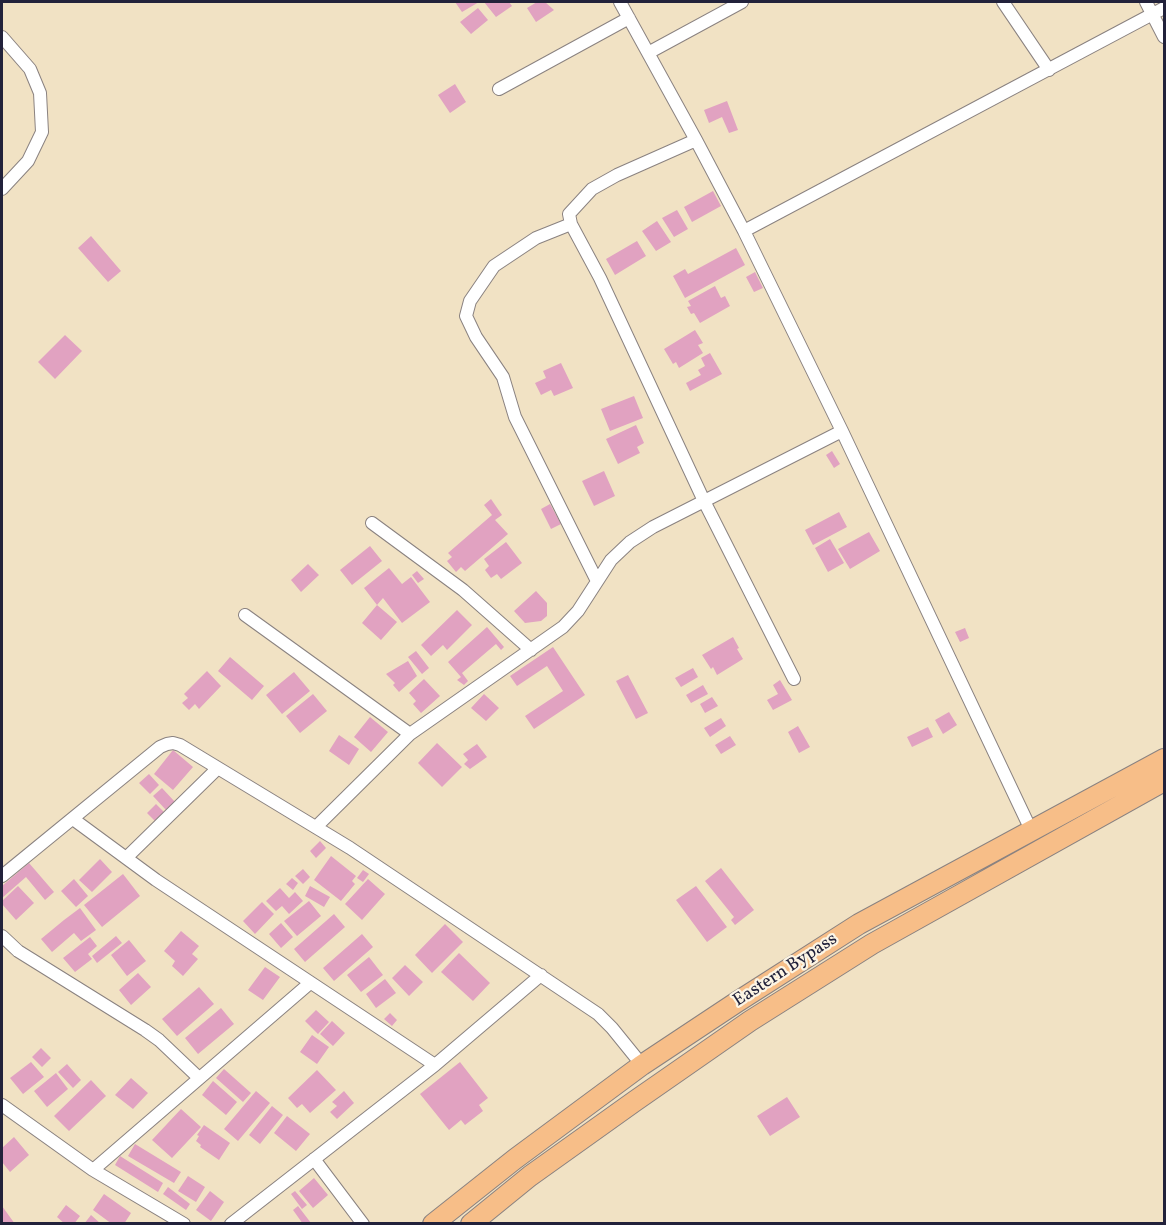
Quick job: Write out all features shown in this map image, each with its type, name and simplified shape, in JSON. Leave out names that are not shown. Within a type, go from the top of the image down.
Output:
[{"type":"main road","name":"Eastern Bypass","points":[[433,1224],[515,1159],[642,1065],[859,924],[1164,759]]},
{"type":"main road","name":"Eastern Bypass","points":[[471,1224],[530,1176],[635,1101],[750,1022],[872,944],[1164,781]]},
{"type":"street","points":[[620,2],[744,231],[842,431],[1031,830]]},
{"type":"street","points":[[648,53],[742,2]]},
{"type":"street","points":[[1003,2],[1049,70]]},
{"type":"street","points":[[1146,2],[1159,12],[1164,37]]},
{"type":"street","points":[[744,231],[1159,12]]},
{"type":"street","points":[[499,88],[629,18]]},
{"type":"street","points":[[2,37],[30,69],[39,93],[42,132],[28,161],[2,189]]},
{"type":"street","points":[[696,140],[617,175],[592,189],[569,214],[704,501],[794,679]]},
{"type":"street","points":[[572,224],[536,238],[494,266],[470,301],[466,316],[476,337],[503,377],[515,417],[597,581]]},
{"type":"street","points":[[316,827],[410,734],[563,627],[578,611],[611,560],[630,542],[653,527],[842,431]]},
{"type":"street","points":[[372,523],[463,590],[531,650]]},
{"type":"street","points":[[245,615],[410,734]]},
{"type":"street","points":[[2,876],[160,747],[173,743],[350,848],[598,1014],[642,1065]]},
{"type":"street","points":[[126,858],[218,768]]},
{"type":"street","points":[[73,819],[156,880],[435,1065]]},
{"type":"street","points":[[2,936],[18,951],[159,1040],[199,1078]]},
{"type":"street","points":[[231,1224],[435,1065],[541,975]]},
{"type":"street","points":[[93,1170],[310,983]]},
{"type":"street","points":[[2,1106],[93,1170],[184,1224]]},
{"type":"street","points":[[314,1159],[363,1224]]},
{"type":"building","points":[[455,2],[479,2],[462,12]]},
{"type":"building","points":[[484,2],[509,2],[512,6],[496,17]]},
{"type":"building","points":[[537,2],[545,2],[554,10],[536,22],[527,8]]},
{"type":"building","points":[[478,8],[488,20],[471,34],[460,22]]},
{"type":"building","points":[[455,84],[466,102],[450,113],[438,95]]},
{"type":"building","points":[[727,101],[738,130],[729,133],[722,117],[709,123],[704,110]]},
{"type":"building","points":[[713,191],[721,206],[692,222],[684,207]]},
{"type":"building","points":[[677,210],[688,229],[674,237],[662,218]]},
{"type":"building","points":[[657,221],[671,242],[656,251],[642,231]]},
{"type":"building","points":[[91,236],[121,271],[108,282],[78,248]]},
{"type":"building","points":[[637,241],[646,256],[615,275],[606,259]]},
{"type":"building","points":[[736,248],[745,265],[685,298],[673,276],[685,269],[688,274]]},
{"type":"building","points":[[755,272],[763,288],[754,292],[746,277]]},
{"type":"building","points":[[715,286],[721,298],[725,296],[730,306],[700,323],[687,307],[691,306],[688,301]]},
{"type":"building","points":[[695,330],[703,343],[698,345],[703,353],[679,368],[676,362],[673,364],[664,349]]},
{"type":"building","points":[[65,335],[82,351],[55,379],[38,362]]},
{"type":"building","points":[[710,353],[722,374],[690,391],[686,383],[701,375],[698,370],[705,366],[701,358]]},
{"type":"building","points":[[561,363],[573,388],[554,396],[551,390],[541,395],[535,383],[546,378],[543,371]]},
{"type":"building","points":[[634,396],[643,418],[610,431],[601,409]]},
{"type":"building","points":[[636,425],[644,443],[637,447],[640,453],[618,464],[606,439]]},
{"type":"building","points":[[832,451],[840,464],[834,468],[826,455]]},
{"type":"building","points":[[604,471],[615,496],[594,506],[582,481]]},
{"type":"building","points":[[491,499],[502,515],[495,520],[508,534],[465,571],[461,567],[456,572],[447,561],[452,557],[448,553],[492,515],[484,505]]},
{"type":"building","points":[[550,504],[561,524],[551,529],[541,509]]},
{"type":"building","points":[[839,512],[847,527],[813,545],[805,530]]},
{"type":"building","points":[[869,532],[880,551],[850,569],[838,549]]},
{"type":"building","points":[[830,539],[844,563],[828,572],[815,548]]},
{"type":"building","points":[[506,542],[522,563],[501,579],[497,574],[491,578],[485,570],[489,566],[484,559]]},
{"type":"building","points":[[370,546],[382,561],[352,585],[340,570]]},
{"type":"building","points":[[308,564],[319,575],[301,592],[291,580]]},
{"type":"building","points":[[389,568],[402,584],[411,577],[430,602],[402,623],[383,598],[377,605],[364,588]]},
{"type":"building","points":[[417,571],[424,579],[418,583],[412,575]]},
{"type":"building","points":[[536,591],[547,603],[547,616],[541,621],[525,623],[514,611]]},
{"type":"building","points":[[377,605],[397,622],[381,640],[362,623]]},
{"type":"building","points":[[457,610],[472,625],[447,650],[443,645],[431,656],[421,645]]},
{"type":"building","points":[[487,627],[504,647],[501,650],[496,644],[462,673],[468,681],[464,685],[457,680],[461,677],[448,662]]},
{"type":"building","points":[[965,628],[969,638],[960,642],[955,632]]},
{"type":"building","points":[[733,637],[743,659],[717,675],[702,655]]},
{"type":"building","points":[[553,647],[585,695],[534,729],[525,716],[563,691],[547,666],[517,686],[510,676]]},
{"type":"building","points":[[416,651],[429,668],[422,674],[408,657]]},
{"type":"building","points":[[230,657],[264,686],[252,700],[218,671]]},
{"type":"building","points":[[408,661],[417,676],[399,692],[393,685],[395,683],[386,674]]},
{"type":"building","points":[[693,668],[698,677],[681,687],[675,678]]},
{"type":"building","points":[[207,671],[221,686],[199,709],[195,704],[189,710],[182,703],[188,698],[184,694]]},
{"type":"building","points":[[294,672],[310,691],[282,714],[266,695]]},
{"type":"building","points":[[628,675],[648,713],[636,719],[616,681]]},
{"type":"building","points":[[424,679],[440,696],[421,713],[413,704],[416,701],[409,693]]},
{"type":"building","points":[[780,680],[792,700],[773,710],[767,700],[778,694],[773,685]]},
{"type":"building","points":[[703,685],[708,694],[691,703],[686,695]]},
{"type":"building","points":[[313,694],[327,711],[300,733],[286,716]]},
{"type":"building","points":[[484,694],[499,708],[486,721],[471,708]]},
{"type":"building","points":[[712,697],[718,706],[705,713],[700,704]]},
{"type":"building","points":[[949,712],[957,725],[943,734],[935,720]]},
{"type":"building","points":[[370,717],[388,732],[371,752],[354,737]]},
{"type":"building","points":[[721,718],[726,726],[710,737],[704,728]]},
{"type":"building","points":[[798,726],[810,747],[799,753],[788,732]]},
{"type":"building","points":[[928,727],[933,737],[912,747],[907,737]]},
{"type":"building","points":[[339,735],[359,749],[349,765],[329,751]]},
{"type":"building","points":[[730,736],[736,745],[721,754],[715,745]]},
{"type":"building","points":[[437,743],[462,767],[442,787],[418,763]]},
{"type":"building","points":[[477,744],[487,757],[470,769],[464,764],[468,760],[463,754]]},
{"type":"building","points":[[173,750],[193,767],[173,790],[154,774]]},
{"type":"building","points":[[149,774],[159,785],[150,794],[139,783]]},
{"type":"building","points":[[162,788],[175,802],[166,810],[153,796]]},
{"type":"building","points":[[156,804],[165,813],[156,822],[147,813]]},
{"type":"building","points":[[320,841],[326,848],[316,858],[310,851]]},
{"type":"building","points":[[331,856],[356,876],[352,881],[355,884],[341,901],[314,880]]},
{"type":"building","points":[[100,859],[112,872],[92,892],[79,880]]},
{"type":"building","points":[[29,863],[54,892],[45,900],[26,877],[2,898],[2,886]]},
{"type":"building","points":[[721,868],[754,910],[735,925],[731,920],[734,917],[705,881]]},
{"type":"building","points":[[303,869],[310,877],[303,884],[295,876]]},
{"type":"building","points":[[363,870],[369,874],[363,882],[357,878]]},
{"type":"building","points":[[123,874],[140,896],[102,927],[84,905]]},
{"type":"building","points":[[292,878],[298,883],[293,890],[286,884]]},
{"type":"building","points":[[74,879],[88,896],[76,907],[61,891]]},
{"type":"building","points":[[368,879],[385,894],[362,920],[345,904]]},
{"type":"building","points":[[18,886],[34,903],[16,920],[2,901]]},
{"type":"building","points":[[310,886],[330,897],[324,907],[305,896]]},
{"type":"building","points":[[696,886],[727,927],[707,942],[676,900]]},
{"type":"building","points":[[280,888],[289,898],[295,892],[303,901],[289,914],[282,906],[276,911],[266,901]]},
{"type":"building","points":[[309,901],[321,916],[297,936],[284,921]]},
{"type":"building","points":[[262,902],[274,914],[255,934],[243,921]]},
{"type":"building","points":[[80,908],[96,930],[81,941],[74,933],[52,952],[41,939]]},
{"type":"building","points":[[334,914],[345,927],[305,962],[294,949]]},
{"type":"building","points":[[281,923],[293,937],[281,948],[269,934]]},
{"type":"building","points":[[445,924],[463,942],[432,973],[415,955]]},
{"type":"building","points":[[181,931],[199,946],[192,954],[198,959],[183,976],[172,966],[175,961],[164,951]]},
{"type":"building","points":[[362,934],[373,947],[334,981],[323,968]]},
{"type":"building","points":[[116,936],[122,943],[97,963],[92,956]]},
{"type":"building","points":[[90,937],[97,946],[88,954],[92,959],[75,972],[63,958]]},
{"type":"building","points":[[129,940],[146,961],[127,976],[111,955]]},
{"type":"building","points":[[459,953],[490,983],[473,1001],[441,972]]},
{"type":"building","points":[[369,957],[383,975],[361,992],[347,975]]},
{"type":"building","points":[[405,965],[423,982],[409,996],[392,978]]},
{"type":"building","points":[[265,967],[280,977],[263,1000],[248,990]]},
{"type":"building","points":[[138,973],[151,987],[131,1005],[119,990]]},
{"type":"building","points":[[385,979],[396,993],[376,1008],[366,994]]},
{"type":"building","points":[[199,987],[214,1004],[177,1036],[162,1019]]},
{"type":"building","points":[[221,1008],[234,1024],[198,1054],[185,1038]]},
{"type":"building","points":[[316,1010],[329,1022],[318,1034],[305,1021]]},
{"type":"building","points":[[390,1013],[397,1020],[392,1026],[384,1019]]},
{"type":"building","points":[[332,1021],[345,1033],[333,1046],[320,1034]]},
{"type":"building","points":[[312,1035],[329,1047],[317,1064],[300,1052]]},
{"type":"building","points":[[41,1048],[51,1058],[42,1067],[32,1057]]},
{"type":"building","points":[[31,1062],[44,1077],[23,1094],[10,1078]]},
{"type":"building","points":[[460,1062],[488,1098],[479,1105],[483,1111],[465,1125],[461,1120],[449,1130],[420,1094]]},
{"type":"building","points":[[67,1064],[81,1080],[73,1088],[58,1072]]},
{"type":"building","points":[[224,1069],[251,1093],[243,1102],[216,1078]]},
{"type":"building","points":[[317,1070],[336,1090],[310,1113],[302,1104],[297,1108],[288,1098]]},
{"type":"building","points":[[56,1073],[68,1089],[47,1107],[34,1091]]},
{"type":"building","points":[[131,1078],[148,1093],[133,1109],[115,1095]]},
{"type":"building","points":[[91,1080],[106,1096],[69,1131],[54,1116]]},
{"type":"building","points":[[213,1081],[237,1102],[226,1115],[202,1095]]},
{"type":"building","points":[[256,1091],[270,1103],[238,1141],[224,1129]]},
{"type":"building","points":[[344,1091],[354,1103],[337,1119],[330,1112],[337,1106],[332,1102]]},
{"type":"building","points":[[787,1097],[800,1117],[770,1136],[757,1116]]},
{"type":"building","points":[[272,1106],[283,1115],[260,1144],[249,1135]]},
{"type":"building","points":[[181,1109],[201,1127],[172,1158],[152,1140]]},
{"type":"building","points":[[287,1116],[310,1134],[296,1151],[274,1133]]},
{"type":"building","points":[[204,1125],[230,1143],[219,1160],[200,1147],[201,1145],[196,1141]]},
{"type":"building","points":[[14,1137],[29,1155],[10,1172],[2,1162],[2,1148]]},
{"type":"building","points":[[135,1144],[181,1172],[174,1183],[128,1156]]},
{"type":"building","points":[[120,1156],[163,1183],[158,1192],[115,1165]]},
{"type":"building","points":[[188,1176],[205,1187],[196,1202],[178,1191]]},
{"type":"building","points":[[314,1178],[328,1195],[313,1208],[299,1191]]},
{"type":"building","points":[[168,1187],[190,1204],[186,1210],[163,1194]]},
{"type":"building","points":[[210,1191],[224,1202],[211,1221],[196,1210]]},
{"type":"building","points":[[295,1191],[307,1205],[302,1209],[291,1194]]},
{"type":"building","points":[[104,1194],[131,1213],[124,1224],[112,1224],[93,1210]]},
{"type":"building","points":[[66,1205],[80,1216],[74,1224],[65,1224],[57,1217]]},
{"type":"building","points":[[2,1206],[15,1224],[2,1224]]},
{"type":"building","points":[[298,1206],[310,1224],[303,1224],[293,1210]]},
{"type":"building","points":[[91,1215],[101,1224],[84,1224]]}]
